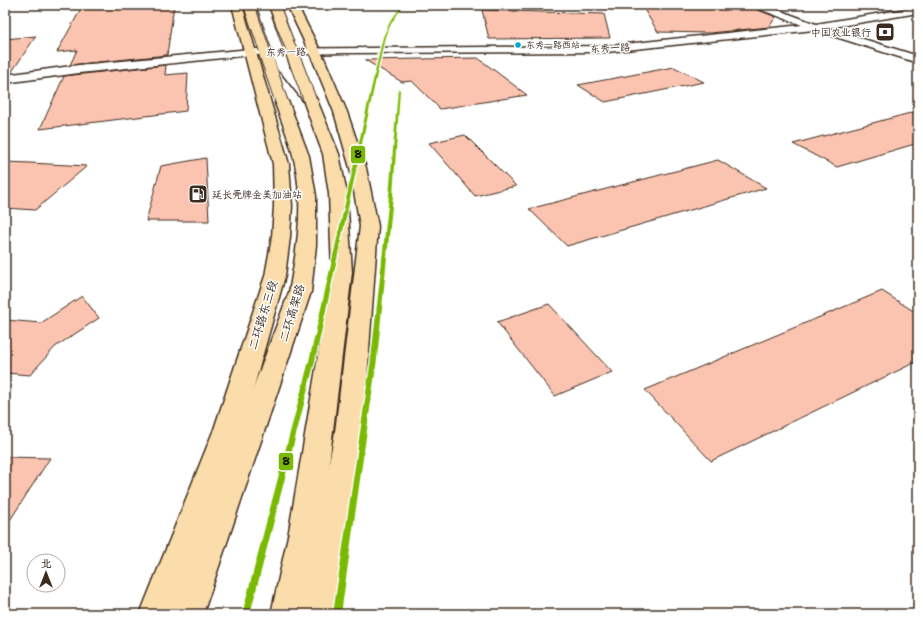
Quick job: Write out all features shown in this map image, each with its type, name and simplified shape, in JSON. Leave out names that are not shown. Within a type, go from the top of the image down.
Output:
[{"type":"main road","name":"二环路东三段","points":[[156,614],[228,429],[275,276],[281,237],[283,206],[281,164],[237,5]]},
{"type":"main road","name":"二环高架路","points":[[186,614],[300,292],[307,248],[307,202],[303,164],[249,5]]},
{"type":"main road","points":[[274,5],[331,154],[338,194],[342,272],[305,532],[288,614]]},
{"type":"main road","points":[[292,5],[316,51],[354,148],[366,197],[369,226],[349,432],[318,614]]},
{"type":"street","points":[[262,5],[283,67],[282,103]]},
{"type":"street","points":[[756,5],[815,27],[918,60]]},
{"type":"street","name":"东秀一路","points":[[5,79],[79,69],[251,52],[607,49],[815,27],[918,10]]},
{"type":"street","points":[[283,67],[310,100]]},
{"type":"building","points":[[83,5],[174,5],[167,55],[70,65],[77,50],[57,52]]},
{"type":"building","points":[[646,5],[750,5],[753,8],[776,17],[769,27],[710,33],[658,32],[643,8],[649,9]]},
{"type":"building","points":[[482,10],[604,14],[610,38],[489,39]]},
{"type":"building","points":[[36,36],[11,73],[5,73],[5,39]]},
{"type":"building","points":[[478,58],[527,95],[440,109],[412,81],[402,82],[365,60]]},
{"type":"building","points":[[166,65],[165,75],[188,73],[186,111],[40,129],[64,76]]},
{"type":"building","points":[[674,67],[704,82],[605,102],[578,85]]},
{"type":"building","points":[[918,111],[918,143],[837,167],[793,144]]},
{"type":"building","points":[[465,135],[516,186],[475,196],[429,143]]},
{"type":"building","points":[[206,158],[209,221],[146,221],[161,166]]},
{"type":"building","points":[[718,160],[766,188],[567,246],[529,209]]},
{"type":"building","points":[[5,162],[87,166],[35,210],[5,208]]},
{"type":"building","points":[[882,291],[918,314],[918,361],[711,461],[645,390]]},
{"type":"building","points":[[82,296],[99,318],[55,347],[30,375],[5,373],[5,320],[41,323]]},
{"type":"building","points":[[549,304],[612,372],[555,396],[497,322]]},
{"type":"building","points":[[5,457],[50,458],[5,528]]},
{"type":"transit line","name":"8","points":[[246,614],[312,361],[384,37],[391,22],[403,5]]},
{"type":"transit line","name":"8","points":[[337,614],[374,359],[391,196],[399,90]]},
{"type":"place","name":"中国农业银行","points":[[885,32]]},
{"type":"place","name":"东秀一路西站","points":[[518,45]]},
{"type":"place","name":"延长壳牌金美加油站","points":[[198,194]]}]
